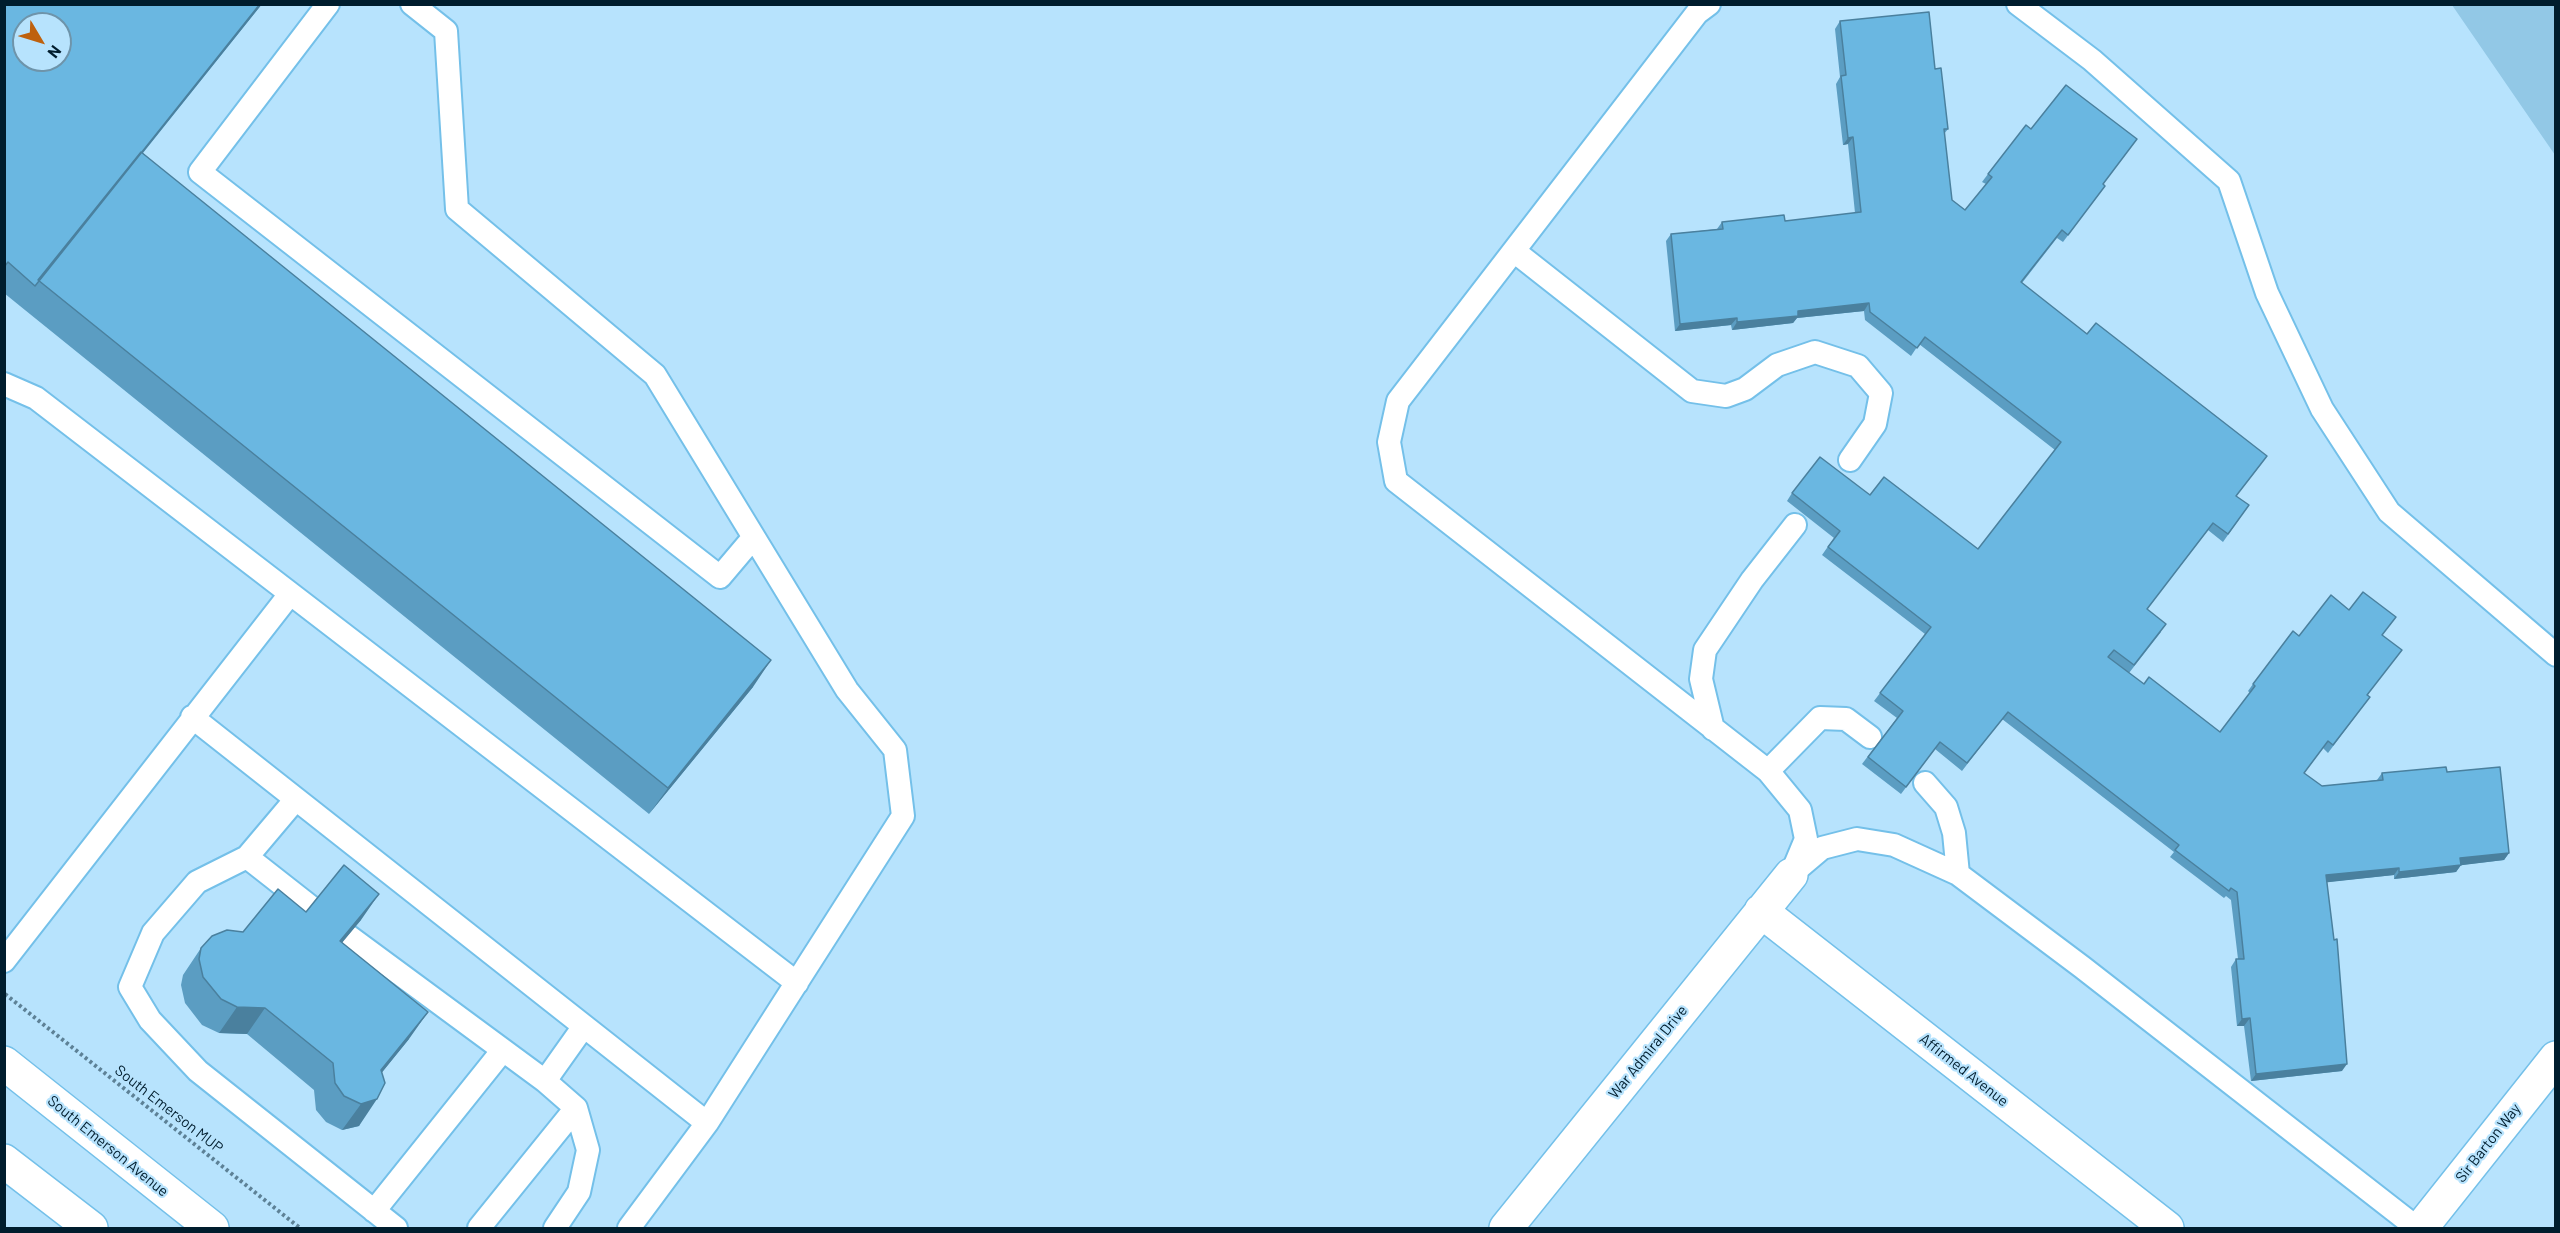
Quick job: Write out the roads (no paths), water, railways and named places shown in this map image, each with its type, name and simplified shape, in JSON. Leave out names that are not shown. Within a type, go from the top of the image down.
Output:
[{"type":"street","name":"War Admiral Drive","points":[[1506,1228],[1791,875]]},
{"type":"street","name":"Affirmed Avenue","points":[[1761,911],[2167,1228]]},
{"type":"street","name":"Sir Barton Way","points":[[2419,1228],[2556,1058]]},
{"type":"street","name":"South Emerson Avenue","points":[[4,1063],[212,1228]]},
{"type":"street","points":[[4,1161],[91,1228]]},
{"type":"lane","points":[[328,4],[200,172],[720,577],[753,538]]},
{"type":"lane","points":[[412,4],[446,31],[457,208],[655,375],[847,690],[895,750],[903,816],[707,1123],[629,1228]]},
{"type":"lane","points":[[1709,4],[1697,13],[1398,401],[1389,442],[1396,481],[1768,771],[1800,810],[1806,839],[1791,875]]},
{"type":"lane","points":[[2018,4],[2092,60],[2229,181],[2266,293],[2317,399],[2389,512],[2556,655]]},
{"type":"lane","points":[[1514,251],[1692,391],[1726,396],[1745,389],[1777,365],[1815,352],[1858,366],[1881,393],[1875,424],[1850,460]]},
{"type":"lane","points":[[4,384],[36,398],[797,983]]},
{"type":"lane","points":[[1713,729],[1701,679],[1705,650],[1752,580],[1795,525]]},
{"type":"lane","points":[[4,961],[290,594]]},
{"type":"lane","points":[[192,717],[707,1123]]},
{"type":"lane","points":[[1768,771],[1820,718],[1846,720],[1870,737]]},
{"type":"lane","points":[[1925,783],[1946,807],[1954,833],[1958,874]]},
{"type":"lane","points":[[296,799],[248,857],[197,882],[153,933],[130,987],[150,1020],[198,1071],[396,1228]]},
{"type":"lane","points":[[1791,875],[1822,848],[1857,839],[1894,845],[1958,874],[2419,1228]]},
{"type":"lane","points":[[248,857],[312,908]]},
{"type":"lane","points":[[347,935],[545,1081],[576,1108],[588,1149],[579,1192],[555,1228]]},
{"type":"lane","points":[[545,1081],[584,1026]]},
{"type":"lane","points":[[374,1211],[503,1050]]},
{"type":"lane","points":[[479,1228],[576,1108]]}]
